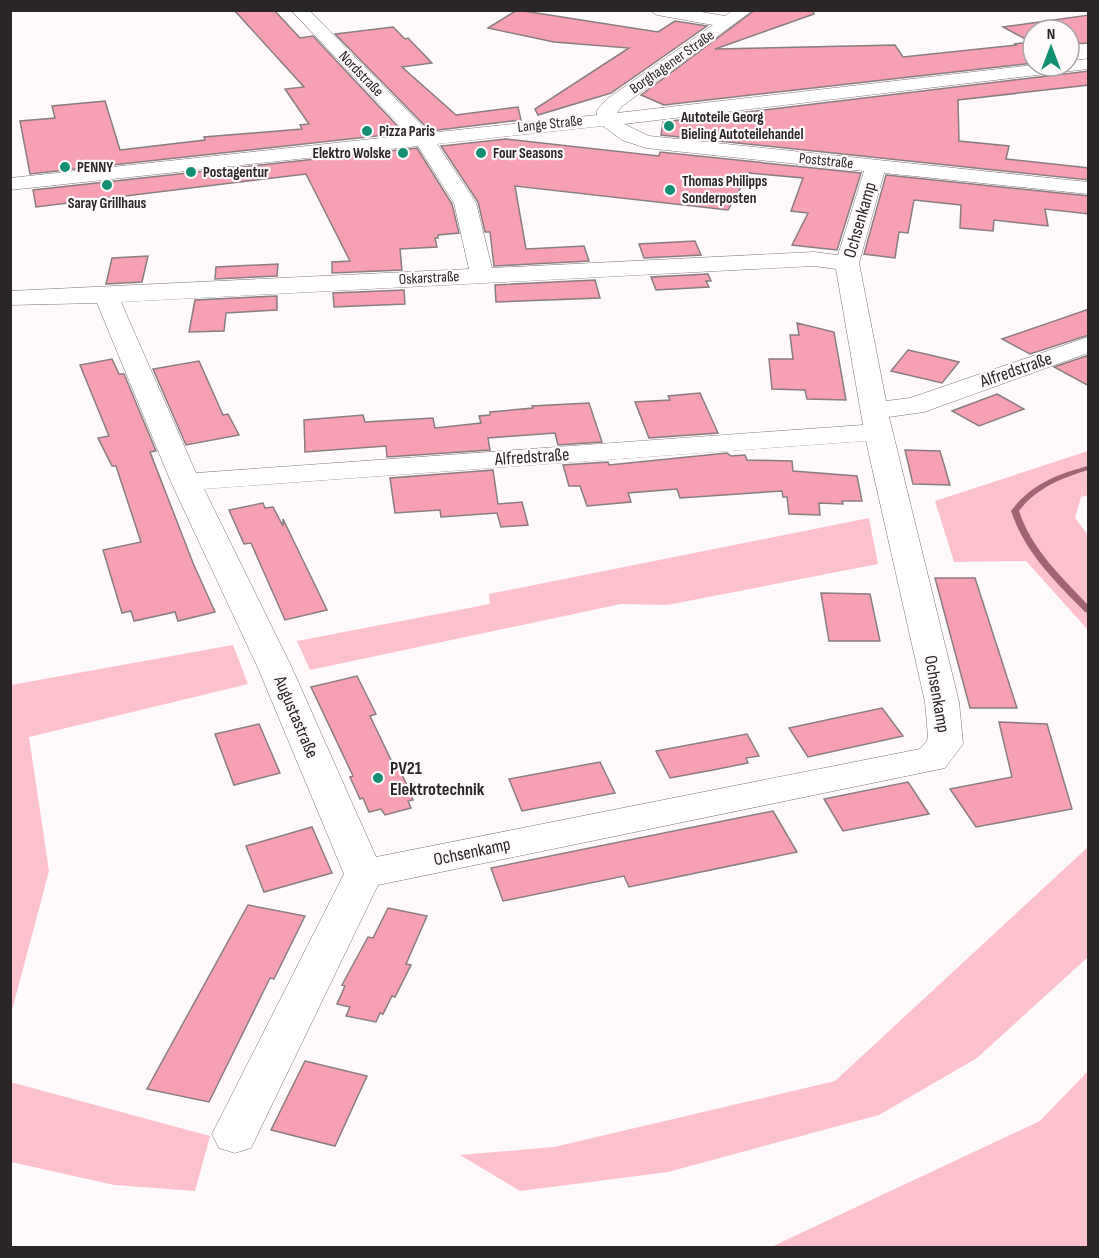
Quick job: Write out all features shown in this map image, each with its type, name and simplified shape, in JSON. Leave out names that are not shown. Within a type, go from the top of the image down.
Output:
[{"type":"street","name":"Nordstraße","points":[[299,10],[423,138],[465,203],[482,275]]},
{"type":"street","points":[[657,10],[728,22]]},
{"type":"street","name":"Borghagener Straße","points":[[607,119],[608,110],[614,103],[745,10]]},
{"type":"street","name":"Lange Straße","points":[[10,184],[1089,64]]},
{"type":"street","name":"Poststraße","points":[[607,119],[630,137],[646,142],[1089,188]]},
{"type":"street","name":"Ochsenkamp","points":[[364,874],[932,759],[945,744],[942,702],[876,421],[847,263],[876,166]]},
{"type":"street","name":"Oskarstraße","points":[[10,298],[740,262],[814,259],[847,263]]},
{"type":"street","name":"Augustastraße","points":[[106,295],[186,482],[275,668],[364,874]]},
{"type":"street","name":"Alfredstraße","points":[[186,482],[876,421],[1089,345]]},
{"type":"street","points":[[235,1134],[364,874]]},
{"type":"shaded area","points":[[1088,451],[1088,495],[1081,497],[1075,518],[1088,535],[1088,630],[1026,561],[954,562],[935,501]]},
{"type":"shaded area","points":[[869,518],[878,564],[667,605],[621,604],[310,670],[297,641],[490,604],[489,594]]},
{"type":"shaded area","points":[[233,645],[248,684],[29,737],[49,871],[11,1014],[11,685]]},
{"type":"shaded area","points":[[1088,847],[1088,957],[977,1058],[879,1115],[668,1172],[520,1191],[460,1155],[554,1147],[835,1081]]},
{"type":"shaded area","points":[[1088,1071],[1088,1247],[771,1247],[1040,1121]]},
{"type":"shaded area","points":[[10,1082],[210,1136],[195,1191],[114,1185],[11,1162]]},
{"type":"building","points":[[234,10],[274,10],[300,38],[313,36],[404,133],[30,174],[20,121],[55,118],[52,106],[105,101],[120,150],[205,140],[204,137],[302,129],[300,125],[309,124],[285,89],[304,87]]},
{"type":"building","points":[[517,10],[658,32],[675,21],[707,26],[611,93],[538,115],[535,109],[629,48],[554,42],[488,28]]},
{"type":"building","points":[[755,10],[813,10],[814,14],[715,49],[895,45],[903,57],[1021,43],[1021,64],[664,105],[641,95]]},
{"type":"building","points":[[1089,15],[1089,43],[1081,43],[1081,18],[1068,18]]},
{"type":"building","points":[[1021,24],[1021,37],[1003,27]]},
{"type":"building","points":[[393,27],[405,39],[408,38],[432,63],[402,67],[456,115],[518,107],[521,120],[430,131],[335,34]]},
{"type":"building","points":[[1089,71],[1089,85],[958,100],[959,141],[1009,146],[1006,159],[1089,168],[1089,180],[661,135],[663,122],[1031,78],[1081,78],[1081,72]]},
{"type":"building","points":[[506,139],[659,156],[660,152],[861,173],[837,250],[792,245],[808,213],[791,211],[803,178],[749,173],[728,210],[515,186],[526,249],[584,246],[589,261],[494,266],[490,232],[485,232],[478,202],[441,146]]},
{"type":"building","points":[[417,148],[452,204],[459,233],[438,235],[438,238],[435,238],[437,247],[400,249],[402,270],[332,273],[332,262],[350,261],[306,174],[36,207],[33,190]]},
{"type":"building","points":[[886,175],[1089,196],[1089,214],[1045,209],[1048,226],[994,220],[993,231],[960,228],[961,205],[914,200],[908,233],[899,232],[895,258],[864,254]]},
{"type":"building","points":[[695,241],[701,255],[644,258],[639,244]]},
{"type":"building","points":[[148,256],[142,282],[106,284],[112,258]]},
{"type":"building","points":[[278,264],[277,276],[215,279],[216,267]]},
{"type":"building","points":[[708,274],[711,281],[706,281],[709,287],[656,290],[651,277]]},
{"type":"building","points":[[595,280],[600,298],[496,302],[495,285]]},
{"type":"building","points":[[404,290],[405,304],[334,307],[333,293]]},
{"type":"building","points":[[277,296],[277,310],[226,313],[224,331],[189,332],[195,300]]},
{"type":"building","points":[[1089,309],[1089,335],[1030,354],[1002,339]]},
{"type":"building","points":[[797,323],[834,332],[846,400],[807,399],[805,390],[772,389],[769,359],[793,359],[790,335],[799,335]]},
{"type":"building","points":[[908,350],[959,362],[942,383],[891,371]]},
{"type":"building","points":[[1089,355],[1089,386],[1054,367]]},
{"type":"building","points":[[112,359],[119,374],[124,374],[156,451],[150,452],[193,563],[215,612],[178,621],[175,612],[134,621],[131,611],[122,613],[103,550],[141,542],[116,466],[112,466],[98,438],[109,436],[80,365]]},
{"type":"building","points":[[199,361],[223,415],[228,414],[239,435],[186,445],[153,369]]},
{"type":"building","points":[[700,393],[718,433],[649,438],[635,402],[670,400],[668,396]]},
{"type":"building","points":[[997,394],[1024,409],[979,426],[952,411]]},
{"type":"building","points":[[589,403],[602,442],[558,445],[555,433],[488,438],[490,450],[387,457],[386,446],[305,452],[304,420],[363,415],[365,422],[433,418],[435,428],[481,423],[479,416],[490,415],[490,412],[533,408],[532,406]]},
{"type":"building","points":[[905,450],[940,451],[950,485],[913,484]]},
{"type":"building","points":[[727,453],[731,456],[745,455],[747,460],[792,461],[793,471],[857,476],[862,501],[842,501],[843,504],[819,503],[820,515],[789,514],[787,497],[783,497],[782,491],[680,498],[677,489],[628,493],[631,502],[587,506],[580,486],[569,486],[563,465],[608,462],[609,465]]},
{"type":"building","points":[[493,470],[498,504],[522,502],[528,525],[501,527],[497,513],[441,517],[440,510],[395,513],[390,478]]},
{"type":"building","points":[[263,503],[265,508],[273,507],[283,526],[283,519],[327,610],[285,620],[251,543],[244,544],[229,510]]},
{"type":"building","points":[[935,578],[975,578],[1017,708],[970,708]]},
{"type":"building","points":[[821,593],[870,594],[880,641],[829,641]]},
{"type":"building","points":[[357,676],[376,714],[370,716],[393,764],[396,763],[408,787],[413,800],[408,801],[411,808],[385,815],[381,809],[369,812],[363,798],[360,799],[350,777],[353,776],[311,687]]},
{"type":"building","points":[[882,708],[903,736],[808,757],[789,728]]},
{"type":"building","points":[[999,722],[1047,724],[1072,809],[976,827],[950,789],[1012,777]]},
{"type":"building","points":[[259,724],[280,773],[234,785],[215,734]]},
{"type":"building","points":[[747,734],[759,756],[746,758],[748,763],[713,770],[670,778],[656,751]]},
{"type":"building","points":[[600,762],[615,793],[522,811],[509,779]]},
{"type":"building","points":[[908,782],[929,814],[843,831],[824,799]]},
{"type":"building","points":[[773,811],[797,852],[629,887],[624,876],[503,901],[491,868]]},
{"type":"building","points":[[312,827],[332,873],[264,892],[246,846]]},
{"type":"building","points":[[248,905],[305,916],[274,979],[270,978],[209,1102],[147,1089]]},
{"type":"building","points":[[388,908],[427,916],[406,964],[411,965],[395,997],[392,996],[376,1022],[346,1016],[350,1007],[337,1004],[345,986],[342,985],[368,937],[373,938]]},
{"type":"building","points":[[305,1061],[367,1076],[335,1146],[271,1130]]},
{"type":"waterway","points":[[1088,468],[1057,478],[1038,488],[1029,494],[1015,511],[1020,526],[1035,552],[1088,610]]},
{"type":"place","name":"Autoteile Georg Bieling Autoteilehandel","points":[[669,126]]},
{"type":"place","name":"Pizza Paris","points":[[367,131]]},
{"type":"place","name":"Elektro Wolske","points":[[403,153]]},
{"type":"place","name":"Four Seasons","points":[[481,153]]},
{"type":"place","name":"PENNY","points":[[65,167]]},
{"type":"place","name":"Postagentur","points":[[191,172]]},
{"type":"place","name":"Saray Grillhaus","points":[[107,185]]},
{"type":"place","name":"Thomas Philipps Sonderposten","points":[[670,190]]},
{"type":"place","name":"PV21 Elektrotechnik","points":[[378,778]]}]
